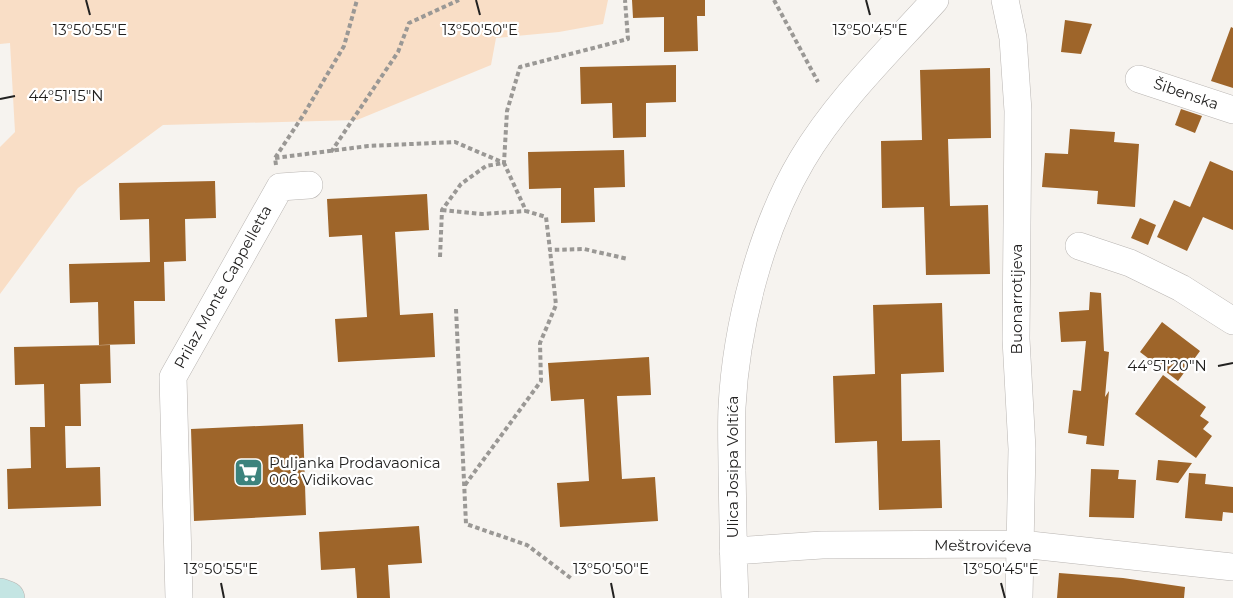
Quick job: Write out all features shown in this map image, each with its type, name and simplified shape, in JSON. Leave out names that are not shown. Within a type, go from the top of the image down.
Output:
[{"type":"street","name":"Ulica Josipa Voltića","points":[[735,598],[732,407],[748,302],[762,248],[784,193],[802,159],[828,120],[935,0]]},
{"type":"street","name":"Buonarrotijeva","points":[[1005,0],[1013,38],[1018,111],[1016,339],[1022,449],[1019,598]]},
{"type":"street","name":"Šibenska","points":[[1139,79],[1233,110]]},
{"type":"street","points":[[280,187],[309,185]]},
{"type":"street","name":"Prilaz Monte Cappelletta","points":[[179,598],[172,378],[280,187]]},
{"type":"street","points":[[1079,246],[1130,263],[1181,288],[1233,321]]},
{"type":"street","name":"Meštrovićeva","points":[[733,551],[822,545],[1021,544],[1233,567]]},
{"type":"street","points":[[0,595],[8,598]]},
{"type":"path","points":[[280,187],[275,158],[344,46],[357,0]]},
{"type":"path","points":[[332,152],[398,52],[409,23],[459,0]]},
{"type":"path","points":[[526,211],[504,163],[507,111],[520,68],[628,39],[625,0]]},
{"type":"path","points":[[774,0],[818,82]]},
{"type":"path","points":[[275,158],[368,146],[455,142],[504,163]]},
{"type":"path","points":[[440,257],[442,210],[461,184],[486,166],[504,163]]},
{"type":"path","points":[[442,210],[482,214],[526,211],[546,217],[556,306],[540,343],[541,381],[464,486]]},
{"type":"path","points":[[550,250],[584,249],[628,259]]},
{"type":"path","points":[[456,309],[466,524],[526,544],[572,579]]},
{"type":"shaded area","points":[[0,0],[608,0],[603,24],[559,32],[496,38],[491,65],[357,120],[163,125],[78,188],[0,294],[0,147],[15,132],[10,43],[0,44]]},
{"type":"building","points":[[632,0],[705,0],[705,16],[697,16],[698,51],[664,52],[664,17],[633,18]]},
{"type":"building","points":[[1065,20],[1092,24],[1081,54],[1061,52]]},
{"type":"building","points":[[1231,27],[1233,28],[1233,88],[1211,81]]},
{"type":"building","points":[[676,65],[676,102],[646,103],[646,137],[613,138],[612,103],[581,104],[580,67]]},
{"type":"building","points":[[990,68],[991,138],[948,139],[950,206],[988,205],[990,274],[926,275],[924,207],[882,208],[881,141],[922,140],[920,70]]},
{"type":"building","points":[[1181,109],[1202,116],[1195,133],[1175,125]]},
{"type":"building","points":[[1070,129],[1115,132],[1114,142],[1139,144],[1135,207],[1097,204],[1098,191],[1042,187],[1045,153],[1068,154]]},
{"type":"building","points":[[624,150],[625,187],[594,188],[595,222],[561,223],[561,188],[529,189],[528,152]]},
{"type":"building","points":[[1210,161],[1233,171],[1233,230],[1203,217],[1187,251],[1157,237],[1174,200],[1190,207]]},
{"type":"building","points":[[215,181],[216,218],[185,219],[186,261],[164,262],[165,301],[134,301],[135,344],[99,345],[98,302],[70,303],[69,264],[150,262],[149,219],[120,220],[119,183]]},
{"type":"building","points":[[427,194],[429,230],[395,232],[400,315],[433,313],[435,357],[338,362],[335,319],[367,317],[362,235],[329,237],[327,199]]},
{"type":"building","points":[[1140,218],[1156,225],[1148,245],[1131,238]]},
{"type":"building","points":[[1090,292],[1101,293],[1104,351],[1109,352],[1105,397],[1109,391],[1104,446],[1086,444],[1087,436],[1068,433],[1073,390],[1081,391],[1086,341],[1061,342],[1059,312],[1089,310]]},
{"type":"building","points":[[942,303],[944,372],[901,374],[902,441],[940,440],[942,508],[879,510],[877,441],[835,443],[833,376],[875,374],[873,305]]},
{"type":"building","points":[[1162,322],[1200,351],[1178,381],[1140,352]]},
{"type":"building","points":[[110,345],[111,383],[80,384],[81,426],[65,426],[66,468],[100,467],[101,506],[8,509],[7,469],[31,468],[30,427],[45,427],[44,384],[15,385],[14,347]]},
{"type":"building","points":[[649,357],[651,395],[617,396],[622,479],[655,477],[658,521],[560,527],[557,483],[589,481],[584,399],[551,401],[548,363]]},
{"type":"building","points":[[1163,375],[1206,407],[1200,416],[1209,422],[1203,429],[1212,436],[1196,458],[1135,414]]},
{"type":"building","name":"Puljanka Prodavaonica 006 Vidikovac","points":[[303,424],[306,515],[194,521],[191,429]]},
{"type":"building","points":[[1158,460],[1192,463],[1178,483],[1156,480]]},
{"type":"building","points":[[1091,469],[1119,470],[1118,479],[1136,480],[1134,518],[1089,517]]},
{"type":"building","points":[[1189,473],[1206,474],[1205,484],[1233,487],[1233,513],[1223,512],[1222,521],[1185,518]]},
{"type":"building","points":[[419,526],[422,563],[388,565],[390,598],[357,598],[355,568],[321,570],[319,532]]},
{"type":"building","points":[[1059,573],[1123,578],[1185,587],[1184,598],[1057,598]]},
{"type":"place","name":"Puljanka Prodavaonica 006 Vidikovac","points":[[248,472]]}]
